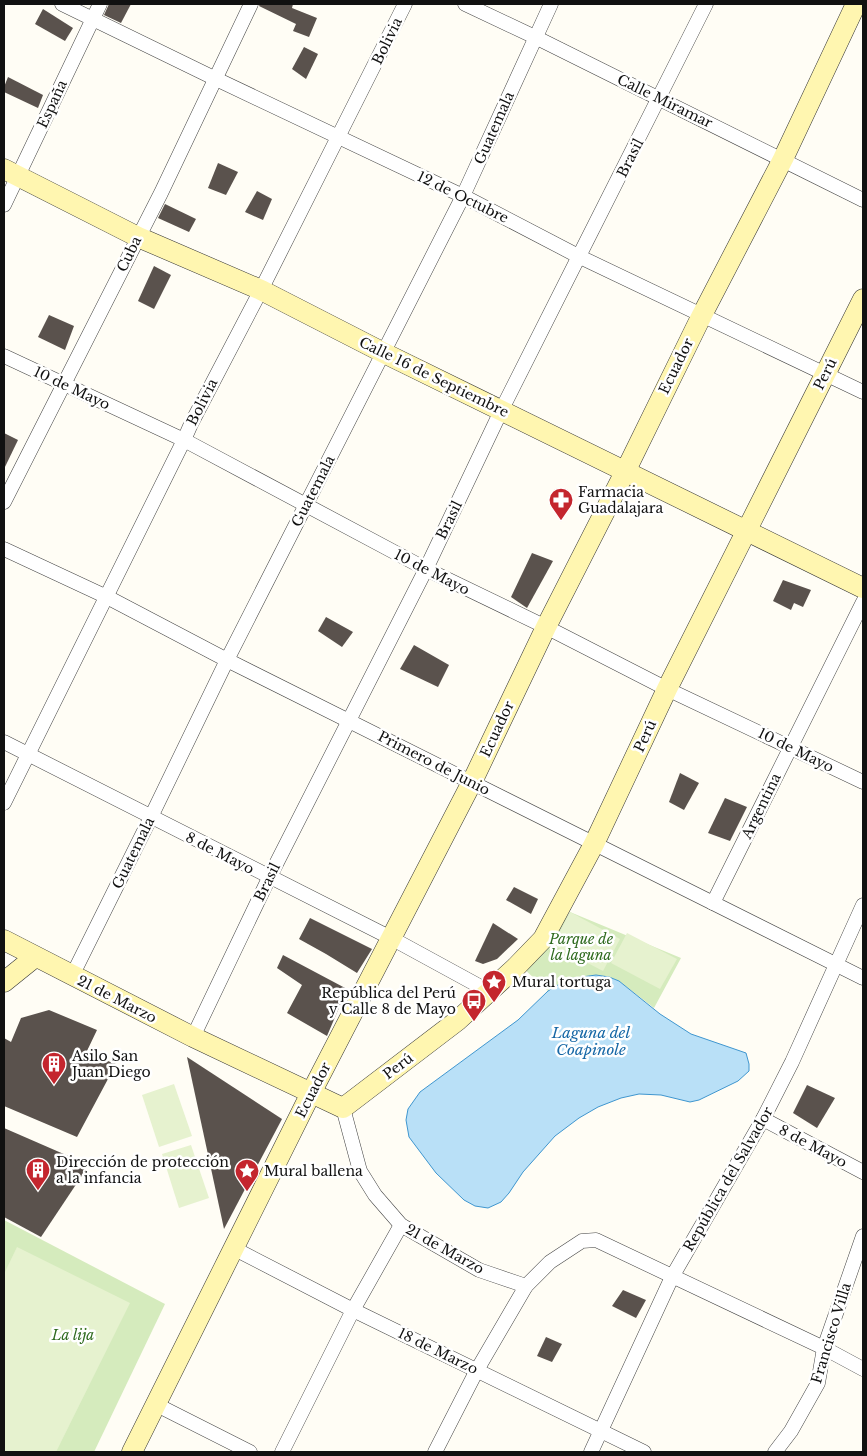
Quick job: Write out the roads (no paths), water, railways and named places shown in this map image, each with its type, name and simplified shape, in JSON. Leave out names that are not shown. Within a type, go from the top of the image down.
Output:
[{"type":"street","name":"12 de Octubre","points":[[62,4],[463,196],[580,256],[863,392]]},
{"type":"street","name":"España","points":[[4,205],[11,173],[100,4]]},
{"type":"street","name":"Cuba","points":[[4,502],[161,193],[214,78],[251,4]]},
{"type":"street","name":"Bolivia","points":[[4,802],[191,424],[339,138],[405,4]]},
{"type":"street","name":"Calle Miramar","points":[[465,4],[863,200]]},
{"type":"street","name":"Guatemala","points":[[72,976],[227,660],[463,196],[551,4]]},
{"type":"street","name":"Brasil","points":[[193,1037],[269,878],[426,569],[502,411],[706,4]]},
{"type":"street","name":"Ecuador","points":[[132,1452],[311,1093],[472,782],[546,627],[702,315],[783,159],[857,6]]},
{"type":"street","name":"Calle 16 de Septiembre","points":[[11,173],[138,237],[261,290],[384,353],[626,470],[863,588]]},
{"type":"street","name":"Perú","points":[[343,1108],[457,1021],[490,992],[543,939],[594,844],[667,689],[863,299]]},
{"type":"street","name":"10 de Mayo","points":[[4,356],[184,440],[426,569],[546,627],[667,689],[863,782]]},
{"type":"street","name":"Primero de Junio","points":[[4,549],[107,597],[227,660],[863,978]]},
{"type":"street","name":"Argentina","points":[[713,903],[863,602]]},
{"type":"street","name":"8 de Mayo","points":[[4,742],[269,878],[391,938],[490,992]]},
{"type":"street","name":"República del Salvador","points":[[591,1452],[672,1277],[763,1119],[792,1062],[863,905]]},
{"type":"street","name":"21 de Marzo","points":[[4,940],[193,1037],[343,1108],[360,1171],[375,1195],[401,1225],[479,1270],[526,1286]]},
{"type":"street","points":[[4,982],[35,957]]},
{"type":"street","name":"8 de Mayo","points":[[763,1119],[863,1172]]},
{"type":"street","points":[[282,1452],[353,1310],[401,1225]]},
{"type":"street","name":"Francisco Villa","points":[[775,1452],[791,1431],[818,1383],[824,1348],[863,1236]]},
{"type":"street","points":[[435,1452],[477,1370],[526,1286],[550,1262],[582,1241],[596,1240],[824,1348],[863,1369]]},
{"type":"street","name":"18 de Marzo","points":[[233,1248],[353,1310],[644,1452]]},
{"type":"street","points":[[155,1404],[250,1452]]},
{"type":"water","name":"Laguna del Coapinole","points":[[596,975],[619,981],[660,1014],[691,1034],[746,1053],[749,1071],[738,1081],[699,1100],[690,1102],[661,1095],[639,1094],[621,1098],[598,1107],[579,1118],[555,1136],[523,1172],[501,1202],[488,1208],[475,1206],[464,1200],[436,1173],[409,1137],[406,1120],[408,1109],[420,1092],[518,1020],[548,991],[568,979]]},
{"type":"place","name":"Farmacia Guadalajara","points":[[561,521]]},
{"type":"place","name":"Mural tortuga","points":[[494,1003]]},
{"type":"place","name":"República del Perú y Calle 8 de Mayo","points":[[474,1022]]},
{"type":"place","name":"Asilo San Juan Diego","points":[[54,1085]]},
{"type":"place","name":"Dirección de protección a la infancia","points":[[38,1191]]},
{"type":"place","name":"Mural ballena","points":[[247,1192]]},
{"type":"park label","name":"Parque de la laguna","points":[[581,948]]},
{"type":"park label","name":"La lija","points":[[73,1335]]}]
